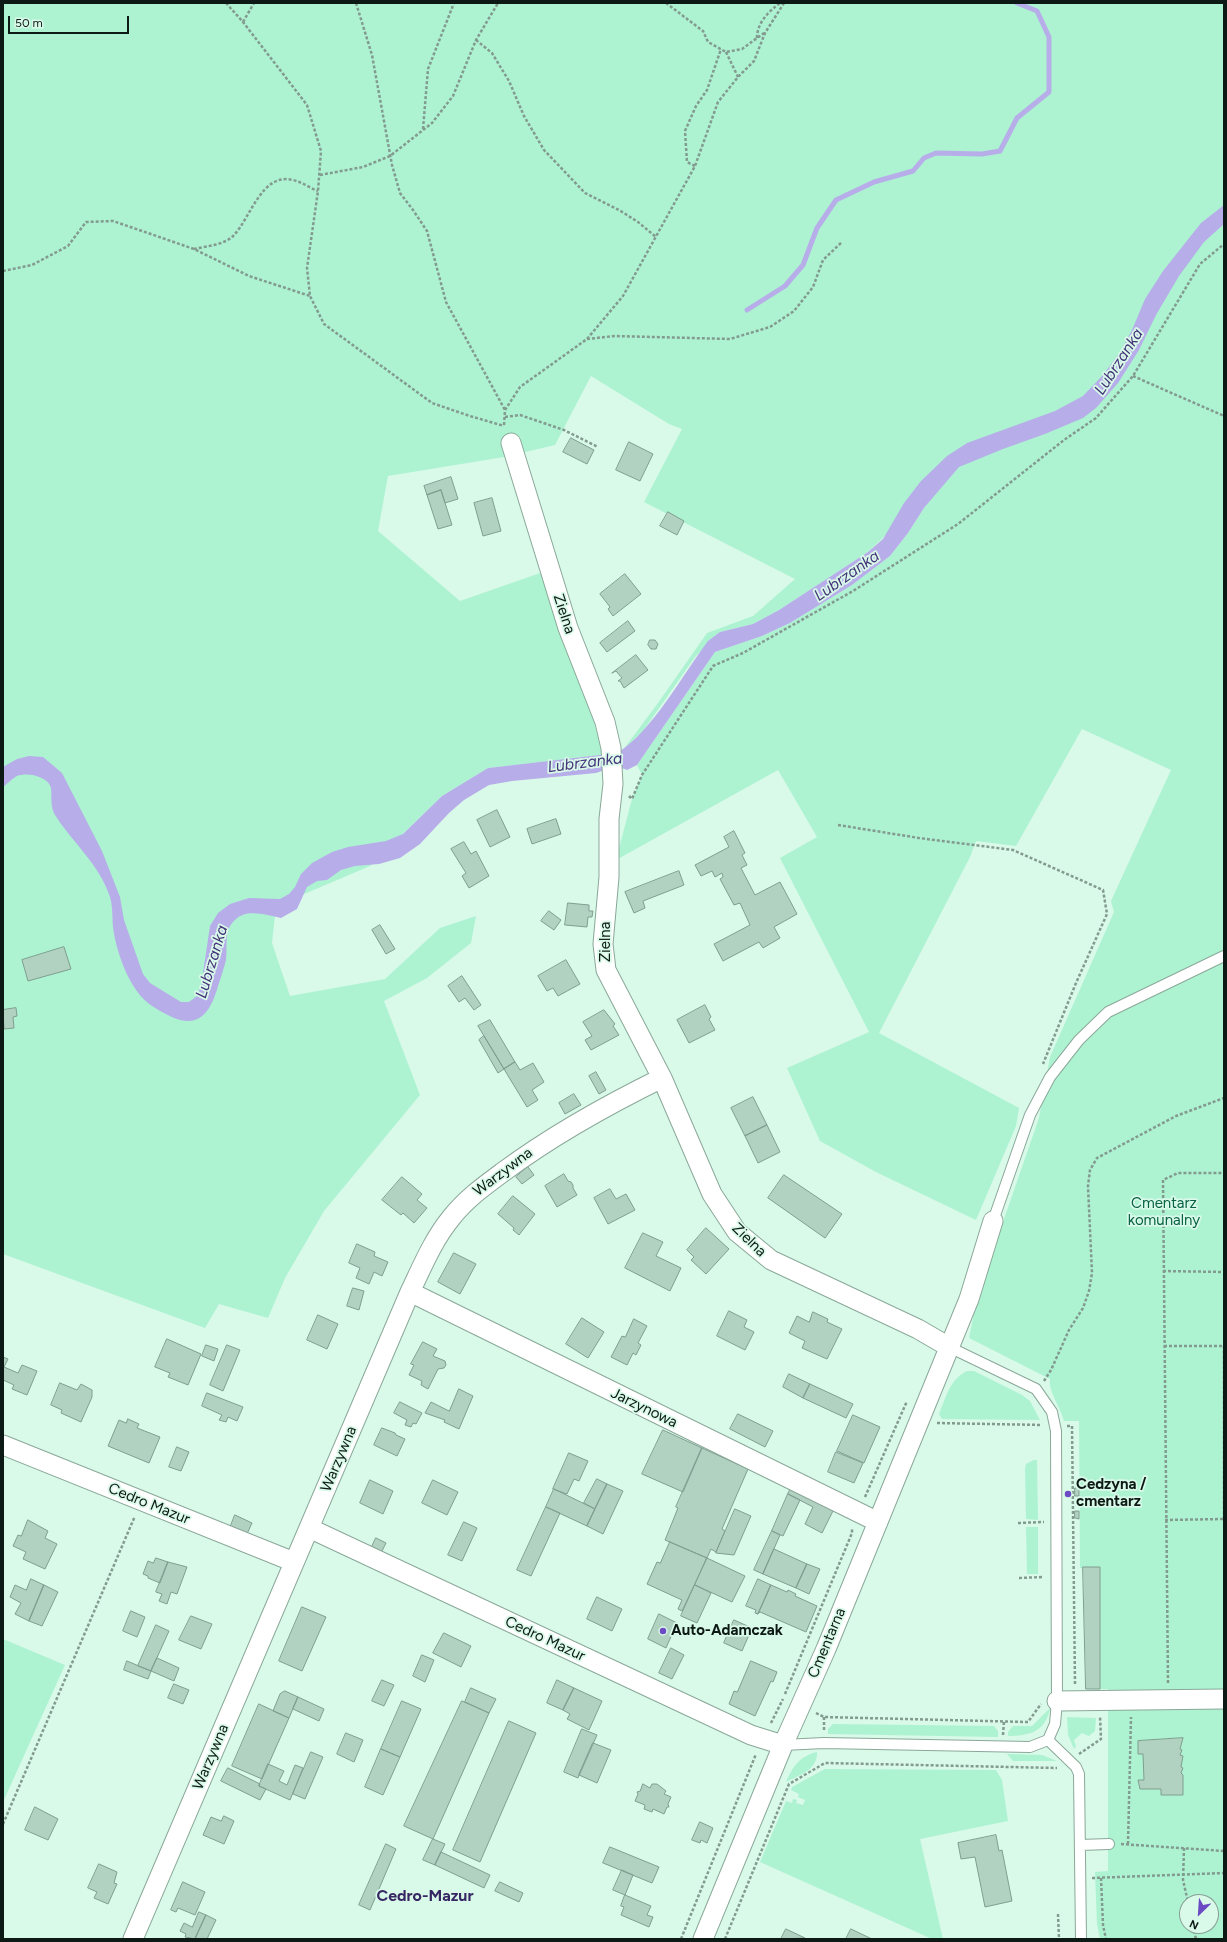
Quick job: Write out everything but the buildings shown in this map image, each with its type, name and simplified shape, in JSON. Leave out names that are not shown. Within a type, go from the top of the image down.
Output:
[{"type":"street","name":"Zielna","points":[[507,434],[568,628],[605,722],[611,748],[612,780],[609,820],[609,877],[603,944],[606,970],[662,1078],[712,1194],[737,1232],[771,1260],[918,1329],[949,1347]]},
{"type":"street","name":"Warzywna","points":[[133,1939],[410,1292],[436,1239],[451,1218],[474,1193],[533,1149],[607,1106],[662,1078]]},
{"type":"street","name":"Cmentarna","points":[[703,1939],[783,1745],[878,1522],[969,1299],[993,1221]]},
{"type":"street","name":"Jarzynowa","points":[[410,1292],[878,1522]]},
{"type":"street","name":"Cedro Mazur","points":[[3,1445],[294,1562]]},
{"type":"street","name":"Cedro Mazur","points":[[309,1528],[751,1735],[783,1745]]},
{"type":"street","points":[[1058,1701],[1224,1699]]},
{"type":"lane","points":[[993,1221],[1030,1115],[1050,1077],[1079,1040],[1108,1012],[1224,956]]},
{"type":"lane","points":[[783,1745],[824,1743],[1030,1747],[1048,1740],[1055,1724],[1058,1701],[1056,1431],[1052,1412],[1036,1389],[949,1347]]},
{"type":"lane","points":[[1048,1740],[1076,1767],[1079,1774],[1081,1939]]},
{"type":"lane","points":[[1080,1845],[1109,1844]]},
{"type":"path","points":[[226,3],[243,22],[307,105],[321,150],[320,175],[307,268],[310,296],[324,324],[432,402],[470,416],[507,434]]},
{"type":"path","points":[[243,22],[254,3]]},
{"type":"path","points":[[356,3],[372,55],[390,156],[400,193],[414,210],[427,231],[446,302],[505,410]]},
{"type":"path","points":[[423,129],[428,68],[454,3]]},
{"type":"path","points":[[320,175],[363,167],[390,156],[432,123],[454,96],[476,40],[498,3]]},
{"type":"path","points":[[666,3],[703,31],[708,42],[726,52],[742,49],[764,33]]},
{"type":"path","points":[[757,38],[757,30],[760,23],[771,9],[780,3]]},
{"type":"path","points":[[507,434],[504,418],[505,410],[520,387],[587,339],[623,296],[696,166],[718,102],[738,77],[754,62],[764,33],[784,3]]},
{"type":"path","points":[[476,40],[492,53],[509,81],[524,116],[544,150],[585,193],[619,210],[638,222],[656,237]]},
{"type":"path","points":[[696,166],[687,162],[685,131],[696,106],[706,90],[721,50]]},
{"type":"path","points":[[726,52],[738,77]]},
{"type":"path","points":[[194,248],[216,245],[234,236],[261,194],[274,181],[292,179],[318,191]]},
{"type":"path","points":[[3,271],[32,265],[68,246],[86,222],[113,221],[194,248],[249,276],[310,296]]},
{"type":"path","points":[[587,339],[615,336],[730,339],[770,327],[794,311],[813,287],[823,260],[842,242]]},
{"type":"path","points":[[612,780],[632,799],[642,775],[713,666],[743,654],[822,608],[854,592],[958,524],[1064,440],[1096,418],[1133,376],[1200,264],[1224,244]]},
{"type":"path","points":[[1133,376],[1224,416]]},
{"type":"path","points":[[504,418],[520,415],[564,430],[598,447]]},
{"type":"path","points":[[838,825],[919,838],[1013,850],[1103,890],[1107,914],[1076,983],[1041,1069]]},
{"type":"path","points":[[1036,1389],[1052,1370],[1064,1338],[1083,1308],[1089,1291],[1092,1273],[1088,1186],[1090,1170],[1097,1158],[1176,1116],[1224,1098]]},
{"type":"path","points":[[1168,1700],[1163,1180],[1178,1173],[1224,1173]]},
{"type":"path","points":[[1163,1271],[1224,1272]]},
{"type":"path","points":[[1164,1346],[1224,1346],[1224,1519],[1166,1520]]},
{"type":"path","points":[[681,1939],[755,1759],[756,1754],[749,1745],[751,1735],[755,1728],[764,1728],[770,1724],[783,1698],[852,1533],[852,1527],[845,1520],[849,1509],[853,1500],[858,1501],[864,1499],[868,1493],[910,1394]]},
{"type":"path","points":[[932,1423],[1045,1425],[1043,1419]]},
{"type":"path","points":[[813,1711],[824,1717],[1028,1722],[1058,1701],[1072,1426],[1064,1426]]},
{"type":"path","points":[[3,1824],[142,1501]]},
{"type":"path","points":[[1044,1515],[1044,1530]]},
{"type":"path","points":[[1018,1523],[1044,1522]]},
{"type":"path","points":[[1044,1569],[1044,1585]]},
{"type":"path","points":[[1019,1578],[1044,1577]]},
{"type":"path","points":[[1079,1754],[1101,1739],[1100,1701]]},
{"type":"path","points":[[1128,1844],[1131,1701]]},
{"type":"path","points":[[824,1717],[824,1734]]},
{"type":"path","points":[[1003,1737],[1004,1721]]},
{"type":"path","points":[[725,1939],[790,1784],[825,1763],[1059,1768],[1062,1765]]},
{"type":"path","points":[[1109,1844],[1224,1851]]},
{"type":"path","points":[[1184,1848],[1183,1875],[1187,1894]]},
{"type":"path","points":[[1080,1879],[1224,1873]]},
{"type":"path","points":[[1101,1878],[1103,1925],[1106,1939]]},
{"type":"path","points":[[1058,1914],[1059,1939]]},
{"type":"green space","name":"Cmentarz komunalny","points":[[3,3],[1224,3],[1224,1939],[1100,1939],[1097,1924],[1095,1872],[1108,1871],[1108,1689],[1100,1689],[1100,1568],[1080,1568],[1079,1421],[1064,1421],[1051,1389],[1050,1379],[969,1338],[978,1294],[1039,1118],[1050,1057],[1114,912],[1111,901],[1171,770],[1082,729],[1016,846],[976,841],[970,857],[879,1033],[1019,1108],[1016,1126],[976,1220],[876,1172],[820,1141],[787,1068],[869,1032],[780,858],[817,837],[778,770],[616,860],[632,799],[642,775],[637,765],[715,652],[762,636],[790,623],[852,585],[890,556],[908,533],[924,508],[958,467],[868,552],[779,610],[753,624],[720,632],[695,657],[643,731],[623,750],[707,633],[753,616],[795,579],[644,502],[682,429],[669,424],[591,376],[555,445],[504,457],[388,476],[378,531],[460,601],[546,571],[582,679],[603,755],[488,768],[442,796],[370,866],[276,906],[272,943],[290,996],[385,979],[440,928],[476,916],[471,943],[427,978],[384,1001],[420,1095],[324,1211],[285,1278],[268,1318],[219,1304],[205,1328],[3,1254]]},
{"type":"green space","points":[[967,1371],[974,1371],[1022,1395],[1030,1401],[1040,1420],[942,1419],[939,1414],[949,1389],[961,1374]]},
{"type":"green space","points":[[1037,1460],[1038,1520],[1026,1519],[1025,1469],[1026,1464]]},
{"type":"green space","points":[[1026,1527],[1038,1527],[1038,1574],[1027,1574]]},
{"type":"green space","points":[[3,1639],[65,1665],[3,1802]]},
{"type":"green space","points":[[1049,1709],[1048,1717],[1040,1728],[1029,1734],[1008,1736],[1008,1732],[1013,1726],[1032,1726]]},
{"type":"green space","points":[[1067,1717],[1096,1718],[1095,1731],[1089,1736],[1082,1733],[1074,1740],[1076,1746],[1074,1749],[1068,1735]]},
{"type":"green space","points":[[833,1724],[994,1726],[998,1731],[998,1737],[828,1734],[828,1729]]},
{"type":"green space","points":[[817,1752],[811,1768],[786,1782],[791,1771],[798,1762],[806,1756]]},
{"type":"green space","points":[[1007,1754],[1042,1755],[1057,1761],[1013,1761]]},
{"type":"green space","points":[[825,1769],[996,1770],[1002,1780],[1008,1821],[920,1839],[943,1939],[932,1939],[760,1862],[786,1801],[792,1803],[793,1799],[797,1800],[796,1803],[803,1805],[805,1800],[798,1797],[799,1794],[791,1790],[792,1787]]},
{"type":"water","name":"Lubrzanka","points":[[1224,205],[1224,224],[1204,242],[1179,276],[1156,315],[1139,350],[1118,383],[1096,408],[1083,418],[959,467],[924,508],[908,533],[890,556],[852,585],[790,623],[762,636],[715,652],[637,765],[627,770],[612,768],[596,773],[512,781],[489,785],[464,800],[449,813],[420,844],[400,858],[379,864],[355,866],[341,870],[327,880],[317,881],[307,887],[297,909],[281,918],[257,913],[240,916],[231,924],[227,934],[226,960],[222,973],[213,1000],[201,1017],[185,1021],[175,1018],[152,1006],[144,1000],[137,991],[125,971],[117,948],[113,927],[111,901],[105,885],[93,864],[55,815],[52,808],[51,788],[46,780],[37,776],[26,774],[17,776],[3,787],[3,767],[17,759],[29,756],[43,757],[62,773],[102,851],[120,897],[124,920],[143,974],[150,983],[181,1002],[189,1002],[197,996],[201,986],[210,926],[218,913],[230,904],[249,898],[280,899],[289,894],[295,887],[301,874],[312,863],[332,852],[348,847],[386,841],[403,834],[442,796],[488,768],[617,753],[630,744],[655,717],[708,641],[720,632],[753,624],[779,610],[868,552],[883,539],[904,503],[921,481],[947,456],[967,443],[1055,411],[1083,396],[1103,375],[1120,352],[1132,330],[1145,299],[1163,271],[1201,223]]},
{"type":"waterway","points":[[747,310],[785,286],[803,265],[817,228],[836,200],[874,182],[913,171],[924,158],[936,153],[982,154],[1000,151],[1017,118],[1049,92],[1049,37],[1037,11],[1017,3]]},
{"type":"place","name":"Cedzyna / cmentarz","points":[[1068,1494]]},
{"type":"place","name":"Auto-Adamczak","points":[[663,1631]]},
{"type":"district","name":"Cedro-Mazur","points":[[425,1896]]}]
